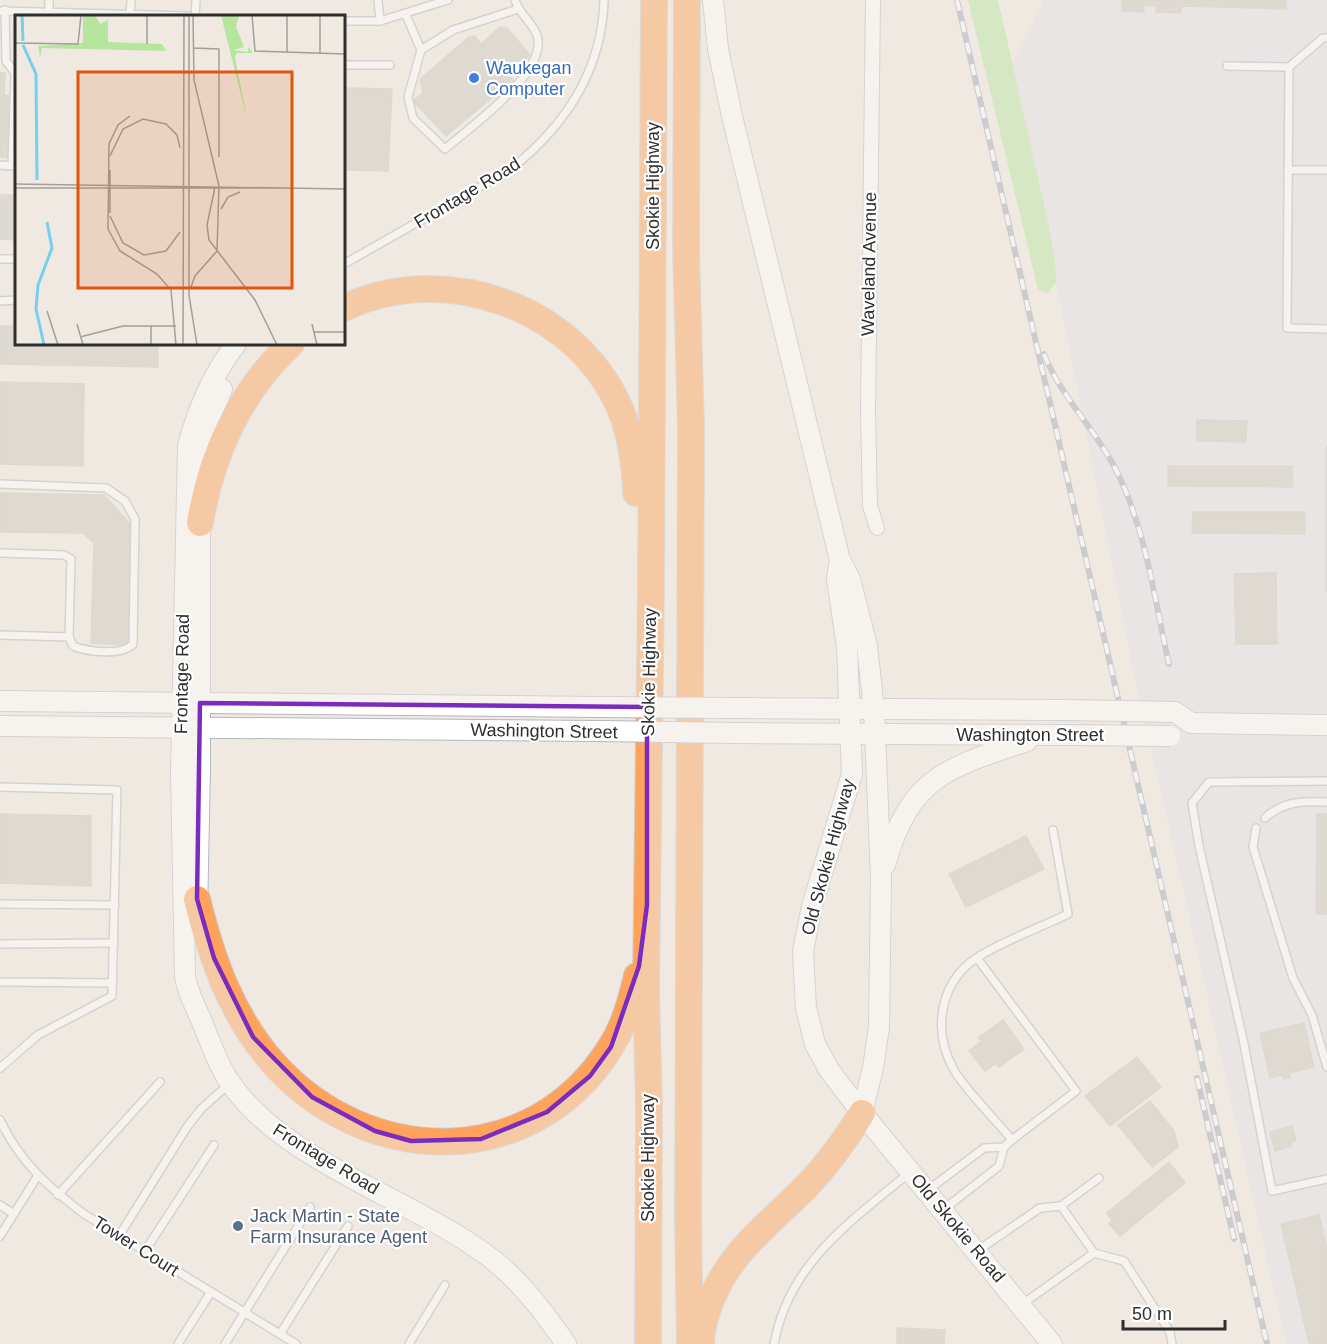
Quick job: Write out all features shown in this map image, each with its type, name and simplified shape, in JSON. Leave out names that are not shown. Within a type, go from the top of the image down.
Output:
[{"type":"highway","name":"Skokie Highway","points":[[648,1344],[647,905],[654,0]]},
{"type":"highway","name":"Skokie Highway","points":[[687,0],[686,249],[691,429],[688,1216],[690,1344]]},
{"type":"highway","points":[[345,308],[376,296],[404,291],[443,289],[479,294],[514,305],[548,324],[576,346],[595,368],[622,414],[635,464],[648,693]]},
{"type":"highway","points":[[200,523],[205,490],[229,428],[258,380],[290,345]]},
{"type":"highway","points":[[197,899],[225,988],[253,1037],[276,1065],[312,1097],[338,1114],[375,1131],[432,1143],[481,1139],[521,1126],[564,1100],[590,1076],[611,1047],[629,1006],[639,966],[647,905]]},
{"type":"highway","points":[[701,1344],[706,1315],[724,1271],[750,1238],[806,1187],[862,1113]]},
{"type":"main road","points":[[713,0],[718,49],[732,116],[840,560],[850,579],[867,646],[874,709],[881,879],[879,1027],[873,1068],[862,1113]]},
{"type":"main road","name":"Frontage Road","points":[[235,345],[211,381],[197,413],[188,446],[185,550],[191,728],[185,977],[190,1002],[199,1014],[214,1057],[230,1083],[259,1116],[288,1140],[488,1256],[532,1298],[566,1344]]},
{"type":"main road","name":"Frontage Road","points":[[191,703],[200,523],[200,463],[210,418],[227,375],[248,345]]},
{"type":"main road","name":"Old Skokie Highway","points":[[840,560],[837,579],[847,646],[852,774],[809,917],[803,951],[803,980],[806,1008],[815,1044],[829,1070],[862,1113]]},
{"type":"main road","name":"Washington Street","points":[[0,701],[1175,712],[1191,723],[1327,725]]},
{"type":"main road","name":"Washington Street","points":[[0,726],[1179,736],[1191,723]]},
{"type":"main road","name":"Frontage Road","points":[[191,728],[197,899],[195,954],[197,983],[202,1005],[199,1014]]},
{"type":"main road","points":[[881,879],[900,822],[932,780],[970,758],[1043,735]]},
{"type":"main road","name":"Old Skokie Road","points":[[862,1113],[1052,1344]]},
{"type":"street","name":"Waveland Avenue","points":[[873,0],[868,412],[870,506],[877,528]]},
{"type":"lane","points":[[49,0],[49,12]]},
{"type":"lane","points":[[130,14],[131,0]]},
{"type":"lane","points":[[195,15],[196,0]]},
{"type":"lane","points":[[378,0],[380,21]]},
{"type":"lane","points":[[345,21],[380,21],[406,15],[448,0]]},
{"type":"lane","points":[[406,15],[421,51],[408,97],[413,117],[445,149],[522,81],[537,55],[537,35],[518,9],[515,0]]},
{"type":"lane","name":"Frontage Road","points":[[345,263],[511,169],[535,150],[561,120],[586,79],[601,32],[604,0]]},
{"type":"lane","points":[[421,51],[453,30],[518,9]]},
{"type":"lane","points":[[0,165],[12,166],[15,73],[6,61],[3,10],[102,15],[160,15]]},
{"type":"lane","points":[[1227,66],[1289,67],[1323,38],[1327,38]]},
{"type":"lane","points":[[345,65],[390,65]]},
{"type":"lane","points":[[1289,67],[1287,328],[1327,329]]},
{"type":"lane","points":[[1288,170],[1327,170]]},
{"type":"lane","points":[[0,301],[15,300]]},
{"type":"lane","points":[[0,484],[105,488],[125,501],[135,519],[133,645],[123,651],[81,649],[73,646],[69,636],[71,559],[64,555],[0,552]]},
{"type":"lane","points":[[0,635],[69,636]]},
{"type":"lane","points":[[1327,781],[1209,782],[1192,803],[1198,846],[1243,1039],[1272,1191],[1327,1179]]},
{"type":"lane","points":[[0,787],[117,789],[112,996],[38,1035],[0,1068]]},
{"type":"lane","points":[[1265,818],[1275,809],[1291,803],[1327,802]]},
{"type":"lane","points":[[1256,828],[1253,847],[1293,978],[1312,1015],[1327,1067]]},
{"type":"lane","points":[[1012,1140],[954,1071],[941,1038],[941,1008],[955,978],[977,958],[1068,914],[1053,830]]},
{"type":"lane","points":[[0,904],[115,905]]},
{"type":"lane","points":[[0,944],[114,943]]},
{"type":"lane","points":[[943,1210],[999,1166],[1004,1147],[1076,1091],[977,958]]},
{"type":"lane","points":[[0,982],[113,983]]},
{"type":"lane","points":[[58,1195],[160,1082]]},
{"type":"lane","points":[[119,1236],[187,1127],[201,1109],[230,1083]]},
{"type":"lane","name":"Tower Court","points":[[0,1120],[7,1135],[37,1177],[58,1195],[119,1236],[296,1344]]},
{"type":"lane","points":[[0,1140],[7,1135]]},
{"type":"lane","points":[[145,1251],[214,1145]]},
{"type":"lane","points":[[927,1191],[984,1148],[1004,1147]]},
{"type":"lane","points":[[774,1344],[779,1319],[802,1275],[828,1239],[911,1171]]},
{"type":"lane","points":[[0,1236],[37,1177]]},
{"type":"lane","points":[[977,1251],[1040,1208],[1060,1206],[1099,1178]]},
{"type":"lane","points":[[0,1205],[14,1214]]},
{"type":"lane","points":[[1060,1206],[1094,1253],[1124,1261],[1170,1332],[1172,1344]]},
{"type":"lane","points":[[225,1344],[310,1208]]},
{"type":"lane","points":[[280,1334],[348,1226]]},
{"type":"lane","points":[[1022,1305],[1094,1253]]},
{"type":"lane","points":[[409,1344],[446,1285]]},
{"type":"lane","points":[[178,1344],[211,1292]]},
{"type":"highlighted area","points":[[200,703],[647,707],[647,905],[639,966],[611,1047],[590,1076],[547,1112],[481,1139],[411,1141],[375,1131],[312,1097],[253,1037],[214,958],[197,899]]},
{"type":"shaded area","points":[[1044,0],[1327,0],[1327,1344],[1286,1344],[1132,665],[1012,62]]},
{"type":"green space","points":[[968,0],[998,0],[1052,241],[1057,281],[1047,294],[1038,289]]},
{"type":"building","points":[[1122,0],[1286,0],[1286,9],[1181,6],[1181,13],[1156,12],[1156,6],[1144,5],[1144,12],[1122,11]]},
{"type":"building","points":[[500,27],[507,28],[530,55],[508,74],[513,80],[446,136],[413,101],[423,93],[420,79],[469,37],[475,36],[481,44]]},
{"type":"building","points":[[0,73],[5,73],[4,95],[14,96],[12,158],[0,157]]},
{"type":"building","points":[[345,88],[392,89],[388,171],[345,170]]},
{"type":"building","points":[[0,195],[15,195],[15,240],[0,239]]},
{"type":"building","points":[[15,322],[15,345],[158,345],[158,367],[0,364],[0,326],[13,326]]},
{"type":"building","points":[[0,382],[84,384],[83,466],[0,464]]},
{"type":"building","points":[[1197,420],[1247,421],[1246,442],[1197,441]]},
{"type":"building","points":[[1327,446],[1327,591],[1326,591]]},
{"type":"building","points":[[1168,466],[1292,466],[1293,487],[1168,486]]},
{"type":"building","points":[[0,493],[104,495],[131,525],[128,645],[91,643],[94,543],[83,533],[0,532]]},
{"type":"building","points":[[1193,512],[1305,512],[1305,534],[1192,533]]},
{"type":"building","points":[[1276,573],[1277,644],[1236,644],[1234,574]]},
{"type":"building","points":[[0,814],[91,816],[91,886],[0,883]]},
{"type":"building","points":[[1317,814],[1327,814],[1327,914],[1316,914]]},
{"type":"building","points":[[1026,836],[1044,869],[966,907],[949,874]]},
{"type":"building","points":[[1003,1020],[1024,1049],[999,1067],[995,1064],[985,1071],[969,1051],[982,1041],[978,1038]]},
{"type":"building","points":[[1304,1023],[1314,1067],[1289,1073],[1290,1078],[1283,1079],[1282,1075],[1270,1078],[1260,1033]]},
{"type":"building","points":[[1137,1057],[1161,1087],[1110,1126],[1085,1096]]},
{"type":"building","points":[[1150,1101],[1174,1131],[1178,1147],[1152,1167],[1118,1125]]},
{"type":"building","points":[[1292,1126],[1296,1140],[1291,1142],[1292,1146],[1275,1151],[1270,1132]]},
{"type":"building","points":[[1169,1162],[1185,1183],[1120,1236],[1109,1224],[1112,1221],[1107,1213]]},
{"type":"building","points":[[1319,1215],[1327,1248],[1327,1344],[1309,1344],[1281,1224]]},
{"type":"building","points":[[897,1328],[945,1330],[944,1344],[897,1344]]},
{"type":"railway","points":[[957,0],[1267,1344]]},
{"type":"railway","points":[[1044,354],[1059,383],[1106,452],[1125,489],[1142,538],[1169,664]]},
{"type":"railway","points":[[1197,1078],[1234,1239]]},
{"type":"place","name":"Waukegan Computer","points":[[474,78]]},
{"type":"place","name":"Jack Martin - State Farm Insurance Agent","points":[[238,1226]]}]
